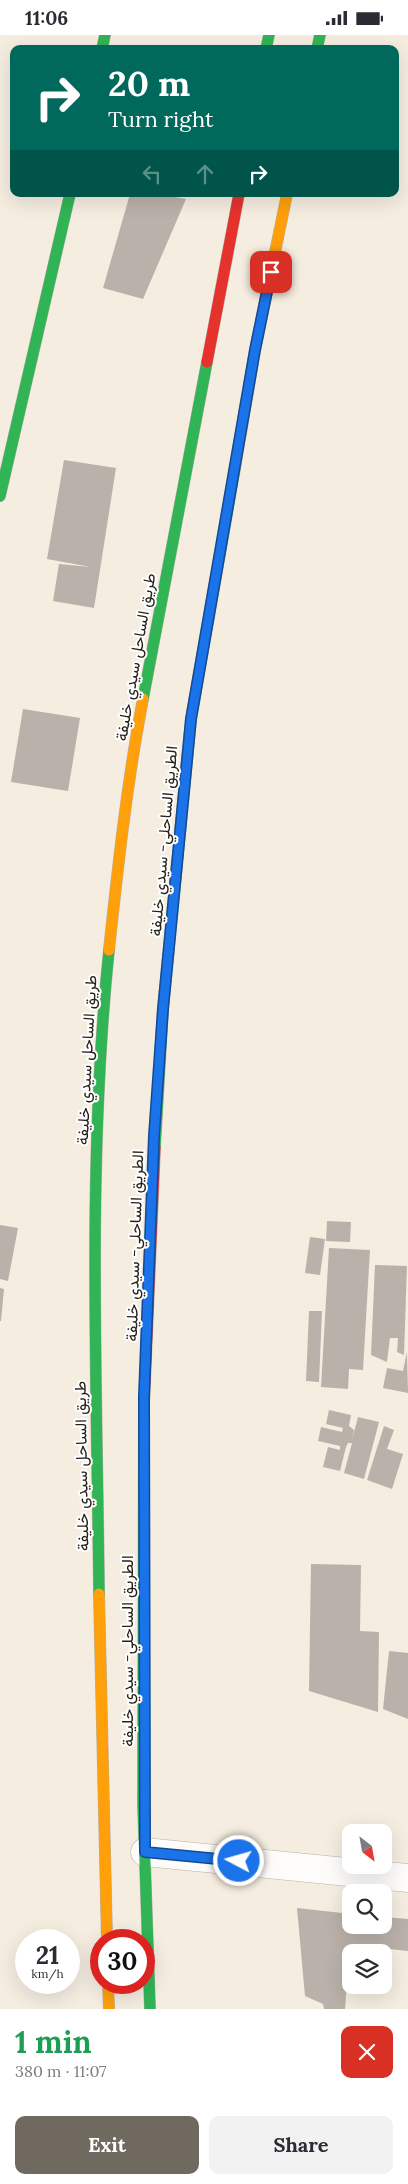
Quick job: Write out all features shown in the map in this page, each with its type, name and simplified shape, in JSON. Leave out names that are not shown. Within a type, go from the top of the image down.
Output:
[{"type":"main road","points":[[0,496],[69,197]]},
{"type":"main road","name":"طريق الساحل سيدي خليفة","points":[[107,1929],[100,1703],[95,1186],[104,1002],[117,877],[136,736],[237,197]]},
{"type":"main road","name":"الطريق الساحلي- سيدي خليفة","points":[[150,2009],[145,1852],[144,1397],[154,1136],[163,1009],[191,719],[255,350],[286,197]]},
{"type":"main road","points":[[108,1994],[109,2009]]},
{"type":"street","points":[[145,1852],[408,1878]]},
{"type":"building","points":[[129,197],[174,197],[186,199],[143,299],[103,288]]},
{"type":"building","points":[[64,460],[116,468],[94,608],[53,601],[59,564],[91,567],[47,559]]},
{"type":"building","points":[[23,709],[80,718],[68,791],[11,782]]},
{"type":"building","points":[[327,1221],[351,1222],[350,1242],[326,1241]]},
{"type":"building","points":[[0,1225],[18,1228],[8,1281],[0,1279]]},
{"type":"building","points":[[310,1237],[325,1239],[320,1275],[305,1273]]},
{"type":"building","points":[[329,1248],[370,1250],[363,1370],[349,1369],[348,1389],[321,1387]]},
{"type":"building","points":[[375,1265],[407,1266],[404,1355],[397,1352],[398,1338],[390,1338],[387,1362],[371,1355]]},
{"type":"building","points":[[0,1288],[4,1289],[1,1321],[0,1321]]},
{"type":"building","points":[[309,1311],[322,1311],[319,1382],[306,1381]]},
{"type":"building","points":[[407,1352],[408,1393],[383,1388],[387,1368],[403,1371]]},
{"type":"building","points":[[329,1410],[351,1415],[349,1426],[354,1430],[352,1440],[358,1417],[379,1422],[364,1479],[344,1473],[352,1443],[348,1443],[346,1447],[340,1471],[323,1467],[328,1447],[340,1450],[340,1446],[318,1441],[321,1427],[342,1432],[343,1428],[326,1424]]},
{"type":"building","points":[[384,1426],[394,1430],[387,1449],[403,1454],[392,1489],[367,1480]]},
{"type":"building","points":[[311,1564],[361,1565],[360,1631],[379,1632],[378,1712],[309,1691]]},
{"type":"building","points":[[389,1651],[408,1653],[408,1719],[383,1709]]},
{"type":"building","points":[[297,1908],[342,1913],[342,1934],[392,1934],[392,1918],[408,1919],[408,1951],[392,1949],[392,1944],[342,1944],[342,1994],[346,1994],[345,2009],[324,2009],[323,2004],[305,1996]]},
{"type":"traffic: fast","points":[[103,45],[105,35]]},
{"type":"traffic: fast","points":[[267,45],[269,35]]},
{"type":"traffic: fast","points":[[318,45],[320,35]]},
{"type":"traffic: fast","points":[[0,496],[69,197]]},
{"type":"traffic: fast","points":[[143,699],[207,362]]},
{"type":"traffic: fast","points":[[155,1147],[163,1009],[191,719],[235,468]]},
{"type":"traffic: fast","points":[[99,1594],[95,1353],[96,1191],[102,1030],[109,950]]},
{"type":"traffic: fast","points":[[144,1404],[143,1804],[150,2009]]},
{"type":"traffic: slow","points":[[235,468],[255,350],[286,197]]},
{"type":"traffic: slow","points":[[109,950],[119,856],[143,699]]},
{"type":"traffic: slow","points":[[99,1594],[107,1929]]},
{"type":"traffic: slow","points":[[108,1994],[109,2009]]},
{"type":"traffic: jam","points":[[207,362],[238,197]]},
{"type":"traffic: jam","points":[[144,1404],[155,1147]]},
{"type":"route","points":[[239,1861],[145,1852],[143,1804],[144,1397],[154,1136],[163,1009],[191,719],[255,350],[271,272]]}]
